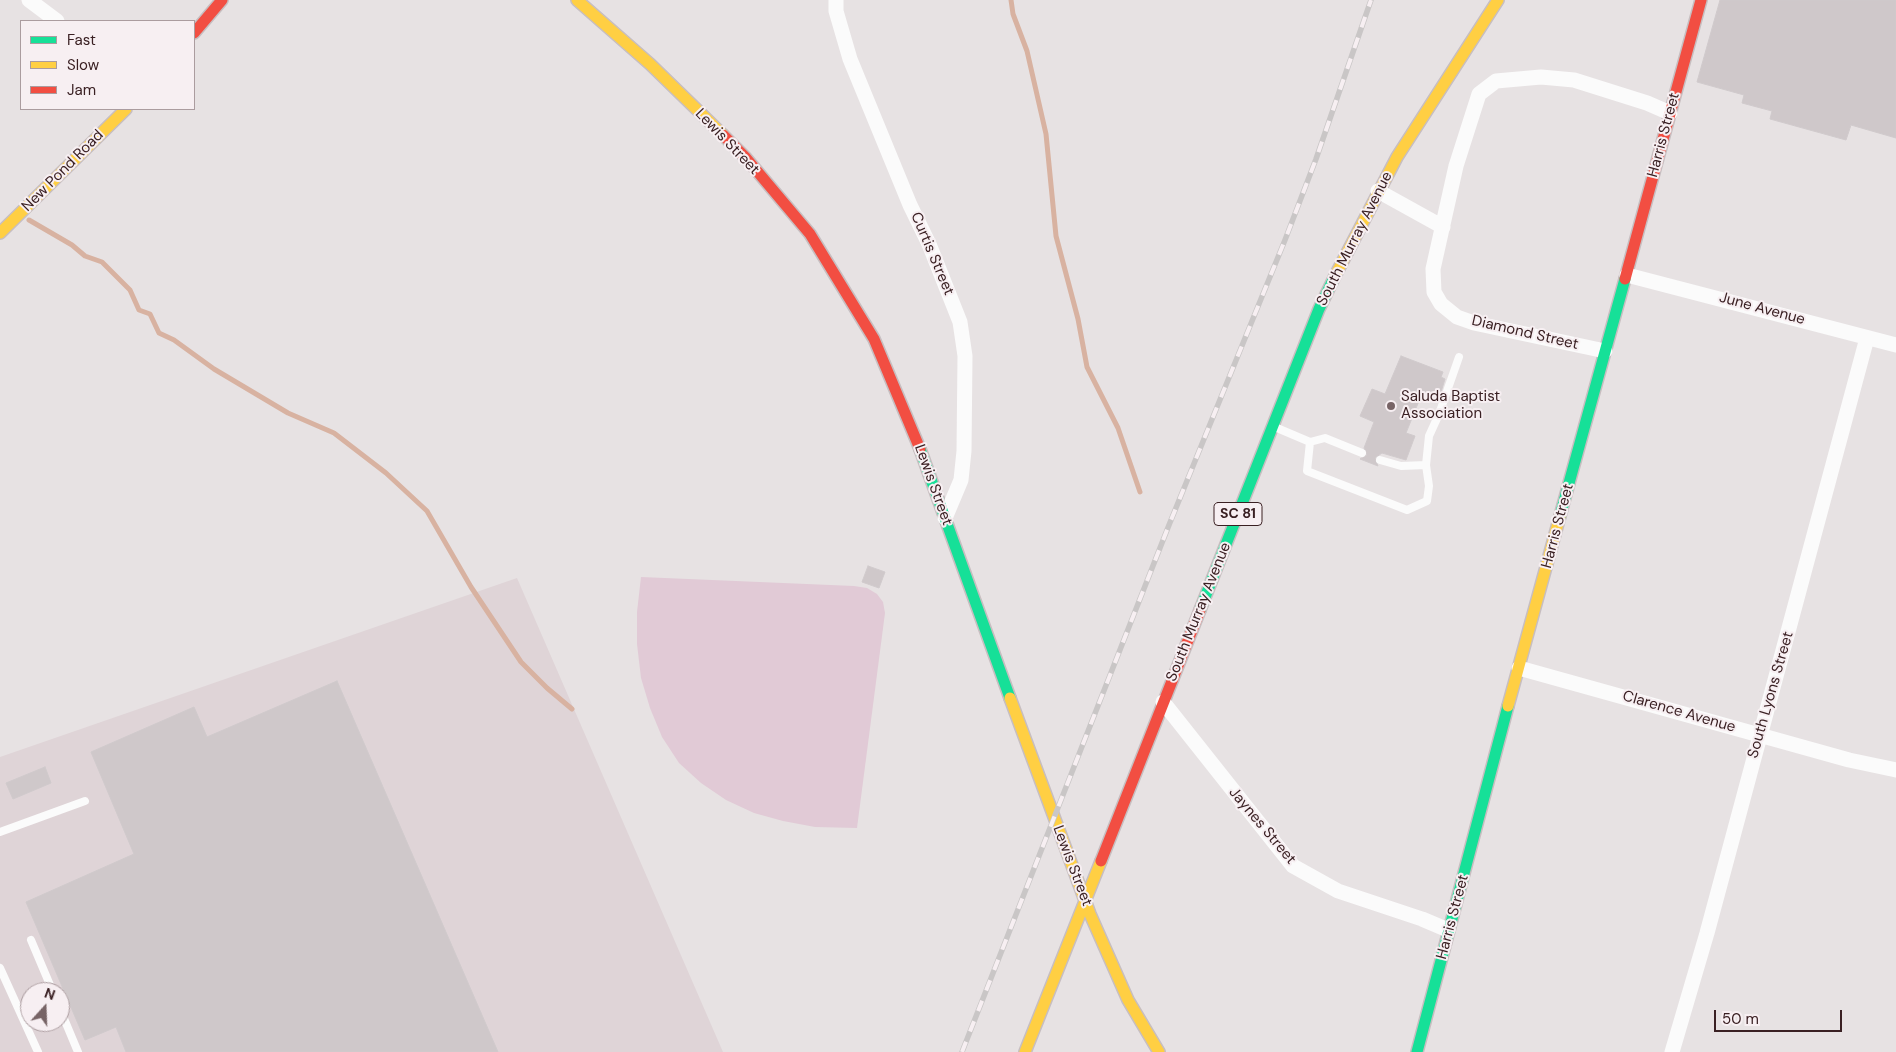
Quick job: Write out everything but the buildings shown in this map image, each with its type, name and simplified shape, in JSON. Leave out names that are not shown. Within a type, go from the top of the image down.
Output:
[{"type":"street","points":[[29,0],[56,20]]},
{"type":"street","points":[[195,32],[222,0]]},
{"type":"street","name":"Lewis Street","points":[[578,0],[650,64],[746,158],[810,234],[874,339],[912,428],[1085,900],[1128,1000],[1159,1052]]},
{"type":"street","name":"Curtis Street","points":[[836,0],[836,11],[850,58],[960,322],[965,356],[964,451],[961,480],[945,518]]},
{"type":"street","name":"South Murray Avenue","points":[[1025,1052],[1319,309],[1378,190],[1432,99],[1498,0]]},
{"type":"street","name":"Harris Street","points":[[1417,1052],[1448,930],[1701,0]]},
{"type":"street","name":"Diamond Street","points":[[1605,351],[1457,317],[1441,304],[1434,292],[1433,269],[1468,122],[1479,94],[1496,81],[1541,77],[1574,80],[1647,103],[1670,113]]},
{"type":"street","name":"New Pond Road","points":[[0,233],[125,110]]},
{"type":"street","points":[[1378,190],[1443,227]]},
{"type":"street","name":"June Avenue","points":[[1627,275],[1896,345]]},
{"type":"street","name":"South Lyons Street","points":[[1672,1052],[1707,933],[1867,338]]},
{"type":"street","name":"Clarence Avenue","points":[[1520,668],[1760,736],[1896,770]]},
{"type":"street","name":"Jaynes Street","points":[[1163,702],[1293,866],[1338,890],[1448,930]]},
{"type":"lane","points":[[1310,442],[1308,471],[1407,510],[1427,501],[1429,486],[1426,465],[1429,436],[1459,358]]},
{"type":"lane","points":[[1272,426],[1310,442],[1325,438],[1362,453]]},
{"type":"lane","points":[[1380,460],[1401,466],[1426,465]]},
{"type":"lane","points":[[0,832],[85,801]]},
{"type":"lane","points":[[31,940],[49,982]]},
{"type":"lane","points":[[0,968],[38,1052]]},
{"type":"lane","points":[[70,1032],[78,1052]]},
{"type":"shaded area","points":[[641,577],[854,586],[867,588],[877,594],[883,602],[885,613],[857,828],[815,827],[754,813],[726,800],[701,783],[679,763],[662,737],[650,708],[641,678],[637,644],[637,612]]},
{"type":"shaded area","points":[[517,578],[723,1052],[0,1052],[0,757]]},
{"type":"waterway","points":[[1011,0],[1013,14],[1027,51],[1046,134],[1056,236],[1078,319],[1087,367],[1118,428],[1140,492]]},
{"type":"waterway","points":[[29,220],[72,245],[85,256],[102,262],[130,290],[139,310],[150,314],[159,333],[174,340],[214,369],[288,413],[334,433],[386,473],[427,511],[471,587],[521,662],[572,709]]},
{"type":"railway","points":[[962,1052],[1169,525],[1285,240],[1316,159],[1371,0]]},
{"type":"traffic: fast","points":[[1200,610],[1319,309],[1335,276]]},
{"type":"traffic: fast","points":[[1560,516],[1625,279]]},
{"type":"traffic: fast","points":[[920,449],[1010,698]]},
{"type":"traffic: fast","points":[[1417,1052],[1508,706]]},
{"type":"traffic: slow","points":[[577,0],[650,64],[723,135]]},
{"type":"traffic: slow","points":[[1335,276],[1397,157],[1498,0]]},
{"type":"traffic: slow","points":[[0,233],[125,110]]},
{"type":"traffic: slow","points":[[1508,706],[1560,516]]},
{"type":"traffic: slow","points":[[1010,698],[1090,914],[1128,1000],[1159,1052]]},
{"type":"traffic: slow","points":[[1025,1052],[1101,861]]},
{"type":"traffic: jam","points":[[195,32],[222,0]]},
{"type":"traffic: jam","points":[[1625,279],[1701,0]]},
{"type":"traffic: jam","points":[[723,135],[746,158],[810,234],[874,339],[920,449]]},
{"type":"traffic: jam","points":[[1101,861],[1200,610]]},
{"type":"place","name":"Saluda Baptist Association","points":[[1391,406]]}]
